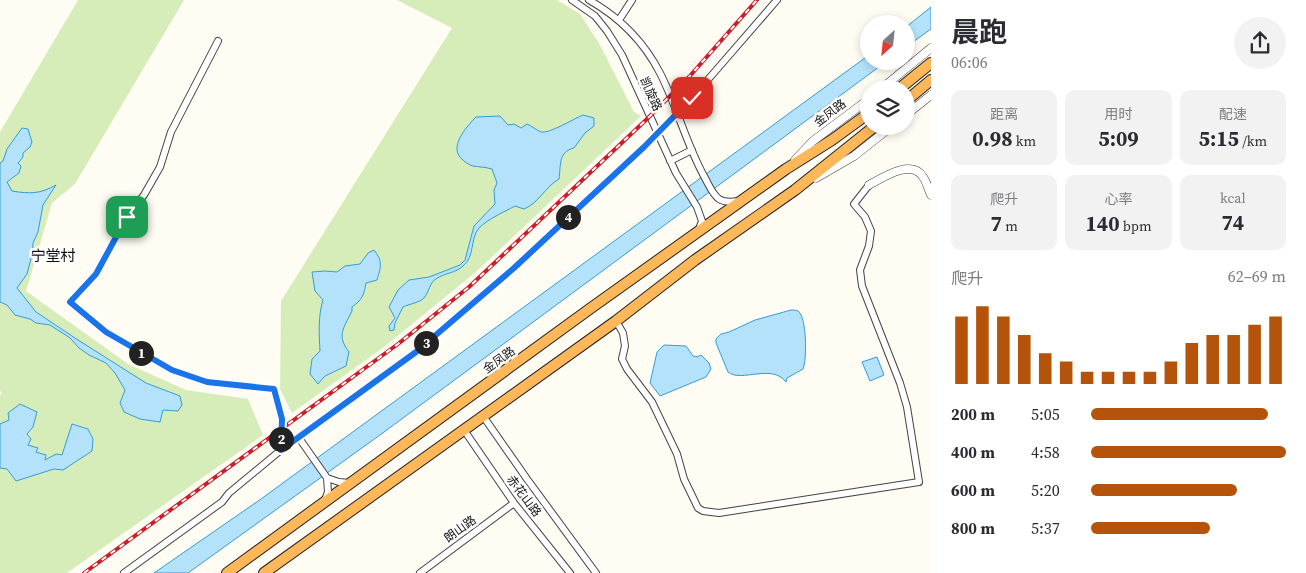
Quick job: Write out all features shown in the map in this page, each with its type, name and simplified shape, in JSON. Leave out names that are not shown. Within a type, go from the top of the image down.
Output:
[{"type":"highway","points":[[911,80],[931,63]]},
{"type":"highway","points":[[915,93],[931,80]]},
{"type":"highway","name":"金凤路","points":[[227,573],[591,308],[786,169],[860,120]]},
{"type":"highway","points":[[264,573],[616,321],[695,260],[795,190],[863,135]]},
{"type":"street","name":"凯旋路","points":[[572,0],[596,16],[622,55],[670,161],[697,207],[702,221],[694,235]]},
{"type":"street","name":"凯旋路","points":[[589,0],[619,20],[639,40],[660,72],[692,150],[713,193],[724,202],[744,200]]},
{"type":"street","points":[[619,20],[632,0]]},
{"type":"street","points":[[127,572],[222,502],[229,493],[281,450],[416,352],[514,268],[644,147],[692,98],[777,0]]},
{"type":"street","points":[[218,41],[171,132],[160,167],[144,195],[127,217],[96,274],[70,302],[106,332],[172,370],[207,382],[274,389],[282,419],[281,450]]},
{"type":"street","points":[[893,80],[931,48]]},
{"type":"street","points":[[915,108],[931,95]]},
{"type":"street","name":"金凤路","points":[[786,169],[813,141],[860,106]]},
{"type":"street","points":[[795,190],[854,156],[881,135]]},
{"type":"street","points":[[670,161],[692,150]]},
{"type":"street","points":[[616,321],[623,333],[625,346],[622,359],[627,370],[652,402],[677,454],[684,478],[698,508],[703,511],[719,512],[920,482],[907,407],[900,383],[862,286],[860,270],[869,246],[871,230],[865,217],[854,204],[869,185],[882,177],[906,168],[915,169],[922,175],[931,195]]},
{"type":"street","points":[[483,416],[526,479],[596,573]]},
{"type":"street","name":"赤花山路","points":[[464,430],[514,503],[570,573]]},
{"type":"street","points":[[299,438],[327,478],[328,492],[324,503]]},
{"type":"street","points":[[327,478],[350,483]]},
{"type":"street","name":"朗山路","points":[[420,573],[514,503]]},
{"type":"green space","points":[[78,0],[184,0],[75,184],[52,203],[26,291],[128,364],[186,390],[248,399],[263,435],[67,573],[0,573],[0,395],[2,393],[0,391],[0,132]]},
{"type":"green space","points":[[397,0],[557,0],[580,14],[599,43],[634,112],[641,116],[476,272],[384,347],[292,413],[280,389],[281,301],[452,28]]},
{"type":"water","points":[[931,7],[931,29],[915,41],[915,20]]},
{"type":"water","points":[[860,62],[860,70],[875,70],[380,435],[188,573],[154,573],[261,499]]},
{"type":"water","points":[[583,115],[594,118],[594,126],[585,133],[574,148],[563,156],[560,164],[559,179],[529,206],[524,209],[515,206],[479,228],[474,237],[467,262],[457,270],[434,280],[422,300],[403,307],[395,323],[394,330],[390,331],[389,326],[395,318],[389,307],[398,290],[409,280],[429,277],[460,265],[465,260],[474,226],[495,204],[494,190],[497,183],[492,169],[469,164],[459,155],[457,149],[460,137],[472,121],[476,117],[500,116],[508,125],[514,124],[521,128],[527,124],[541,132],[545,132]]},
{"type":"water","points":[[22,128],[28,129],[32,142],[18,163],[21,166],[19,173],[7,182],[12,191],[35,192],[56,185],[43,205],[27,274],[17,288],[36,312],[78,340],[146,383],[180,396],[182,405],[178,411],[163,410],[160,422],[140,419],[124,412],[120,403],[125,390],[115,373],[106,363],[89,355],[70,338],[50,325],[36,323],[30,319],[15,315],[7,305],[0,302],[0,163],[3,161],[7,149]]},
{"type":"water","points":[[374,250],[380,264],[377,280],[366,283],[362,297],[352,307],[344,327],[343,341],[349,352],[346,366],[325,376],[318,384],[310,374],[312,359],[320,351],[319,332],[323,300],[315,291],[312,272],[337,272],[345,266],[360,264],[368,253]]},
{"type":"water","points":[[791,310],[798,311],[801,315],[805,330],[806,348],[803,369],[787,378],[786,382],[773,374],[741,376],[728,372],[716,343],[716,339],[721,334],[755,320]]},
{"type":"water","points":[[664,345],[686,346],[693,356],[701,355],[709,363],[711,369],[706,377],[660,396],[650,383],[657,352]]},
{"type":"water","points":[[877,357],[884,375],[870,381],[862,362]]},
{"type":"water","points":[[20,404],[37,412],[33,427],[27,434],[31,439],[28,445],[38,448],[36,452],[46,455],[45,460],[56,454],[62,455],[72,424],[88,429],[93,439],[92,451],[63,470],[54,469],[16,481],[7,469],[0,468],[0,424],[9,420],[8,413]]},
{"type":"railway","points":[[84,573],[398,344],[469,287],[647,119],[689,77],[757,0]]},
{"type":"district","name":"宁堂村","points":[[53,255]]},
{"type":"route","points":[[127,217],[96,274],[70,302],[106,332],[172,370],[207,382],[274,389],[282,419],[281,450],[416,352],[514,268],[644,147],[692,98]]}]
